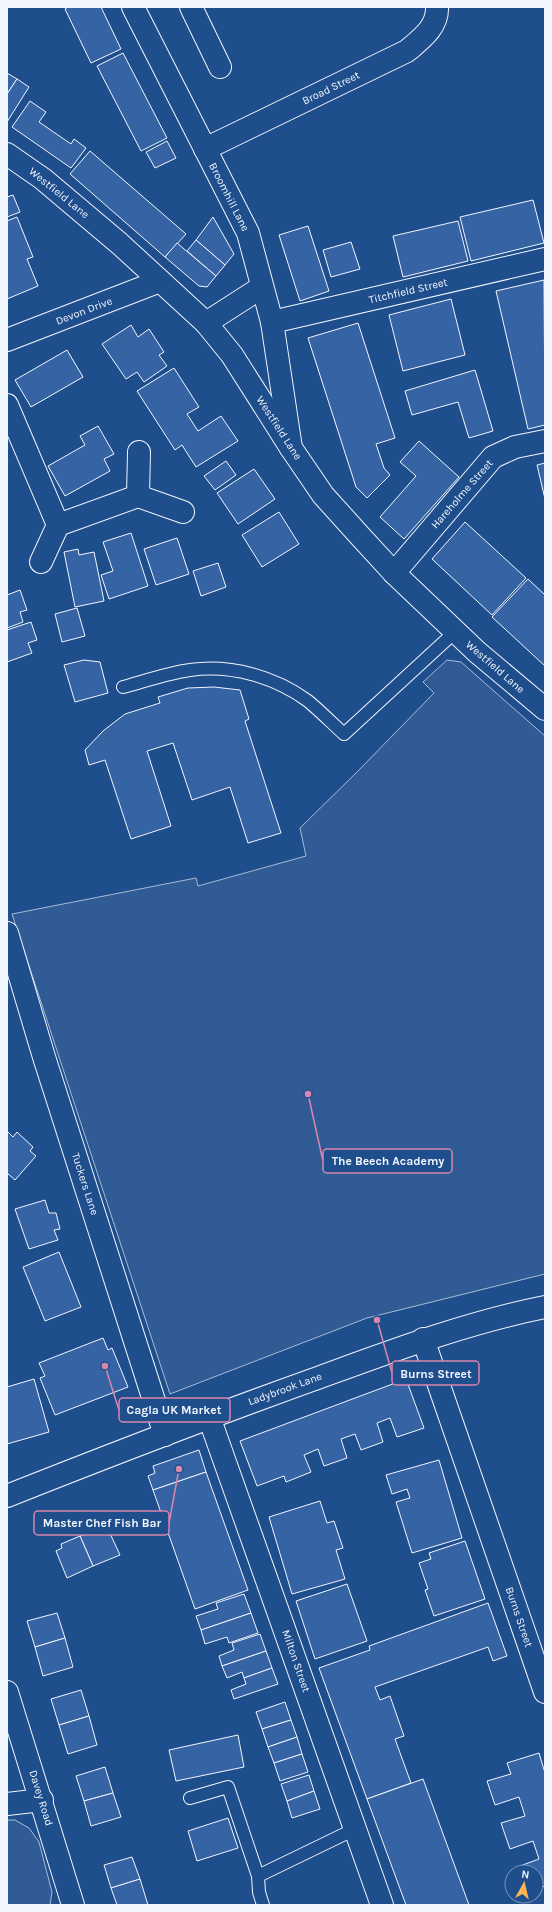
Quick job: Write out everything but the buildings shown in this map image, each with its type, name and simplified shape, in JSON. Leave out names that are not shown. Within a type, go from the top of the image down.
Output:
[{"type":"street","points":[[191,7],[220,66]]},
{"type":"street","name":"Broad Street","points":[[205,149],[407,51],[428,32],[437,15],[437,7]]},
{"type":"street","name":"Broomhill Lane","points":[[135,8],[248,233],[272,322],[291,448]]},
{"type":"street","name":"Westfield Lane","points":[[7,154],[43,179],[120,244],[206,323],[232,355],[291,448],[323,495],[394,573],[477,652],[545,709]]},
{"type":"street","name":"Titchfield Street","points":[[272,322],[545,259]]},
{"type":"street","name":"Devon Drive","points":[[7,340],[160,281]]},
{"type":"street","points":[[206,323],[262,287]]},
{"type":"street","points":[[7,405],[58,525]]},
{"type":"street","name":"Hareholme Street","points":[[394,573],[493,457],[515,447],[545,441]]},
{"type":"street","points":[[138,496],[139,452]]},
{"type":"street","points":[[41,562],[58,525],[138,496],[183,512]]},
{"type":"street","name":"Tuckers Lane","points":[[7,933],[44,1057],[165,1434]]},
{"type":"street","name":"Ladybrook Lane","points":[[7,1496],[210,1417],[423,1339],[513,1314],[545,1307]]},
{"type":"street","name":"Burns Street","points":[[423,1339],[545,1692]]},
{"type":"street","name":"Milton Street","points":[[210,1417],[382,1905]]},
{"type":"street","name":"Davey Road","points":[[7,1692],[42,1800],[73,1905]]},
{"type":"street","points":[[7,1804],[42,1800]]},
{"type":"lane","points":[[123,687],[190,670],[224,668],[257,675],[288,689],[308,701],[344,734],[456,632]]},
{"type":"lane","points":[[190,1798],[228,1787],[258,1876],[262,1905]]},
{"type":"lane","points":[[258,1876],[355,1829]]},
{"type":"shaded area","points":[[447,660],[461,662],[545,736],[545,1274],[367,1318],[170,1394],[12,914],[196,878],[198,886],[306,856],[300,828],[434,693],[423,682]]},
{"type":"shaded area","points":[[7,1820],[15,1820],[29,1828],[39,1842],[52,1892],[50,1905],[7,1905]]},
{"type":"place","name":"The Beech Academy","points":[[308,1094]]},
{"type":"place","name":"Burns Street","points":[[377,1320]]},
{"type":"place","name":"Cagla UK Market","points":[[105,1366]]},
{"type":"place","name":"Master Chef Fish Bar","points":[[179,1469]]}]
